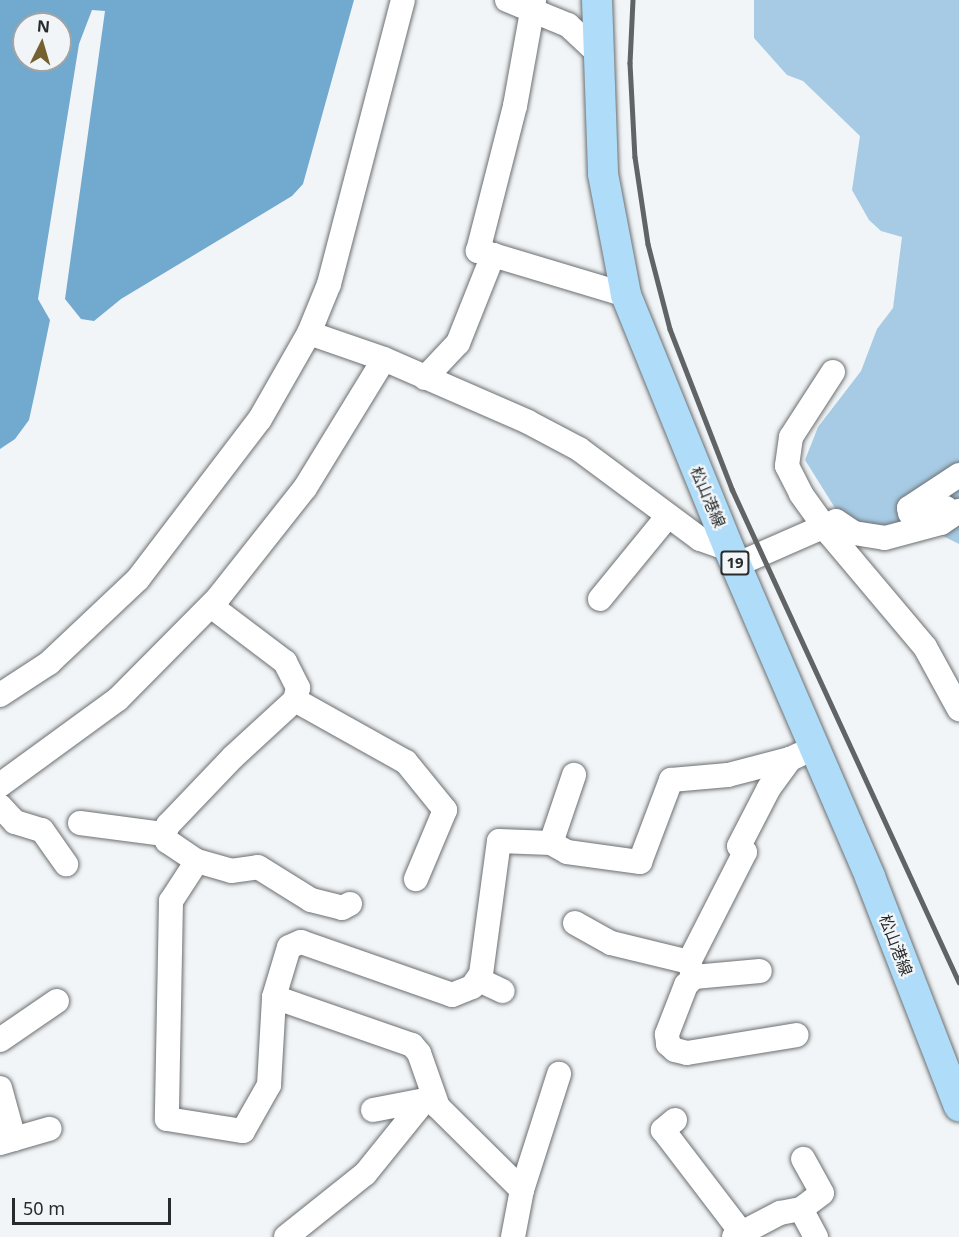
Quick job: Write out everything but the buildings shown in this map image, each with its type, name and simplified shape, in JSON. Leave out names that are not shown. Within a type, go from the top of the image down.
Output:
[{"type":"main road","name":"松山港線","points":[[597,0],[603,174],[627,295],[733,557],[802,754],[870,877],[959,1106]]},
{"type":"street","points":[[0,695],[49,663],[138,579],[260,419],[309,333],[329,284],[404,0]]},
{"type":"street","points":[[507,0],[534,4],[568,25],[598,54]]},
{"type":"street","points":[[534,4],[515,106],[478,251],[627,295]]},
{"type":"street","points":[[425,378],[458,343],[493,255]]},
{"type":"street","points":[[309,333],[384,359],[528,422],[579,450],[700,539],[733,557],[824,527],[836,520],[854,533],[885,538],[941,523],[959,510]]},
{"type":"street","points":[[0,785],[118,699],[211,606],[304,488],[384,359]]},
{"type":"street","points":[[833,372],[791,437],[787,452],[787,466],[801,494],[824,527],[925,647],[959,709]]},
{"type":"street","points":[[959,475],[909,508],[910,513],[950,507],[959,510]]},
{"type":"street","points":[[600,599],[668,516]]},
{"type":"street","points":[[211,606],[285,662],[297,681],[295,700],[232,757],[168,825],[164,834],[167,841],[197,861],[231,871],[258,867],[311,900],[342,908],[350,904]]},
{"type":"street","points":[[295,700],[406,762],[445,810],[416,879]]},
{"type":"street","points":[[197,861],[171,902],[166,1119],[243,1131],[269,1085],[274,997],[289,946],[302,942],[452,995],[472,987],[479,980],[499,840],[551,843],[567,852],[640,862],[671,780],[728,775],[802,754]]},
{"type":"street","points":[[797,1035],[687,1053],[675,1050],[668,1044],[667,1034],[692,969],[745,852],[739,846],[769,788],[802,754]]},
{"type":"street","points":[[551,843],[574,776]]},
{"type":"street","points":[[0,806],[15,822],[42,830],[66,864]]},
{"type":"street","points":[[80,823],[164,834]]},
{"type":"street","points":[[575,923],[611,943],[692,969],[760,971]]},
{"type":"street","points":[[479,980],[503,992]]},
{"type":"street","points":[[274,997],[412,1045],[419,1053],[428,1100],[522,1190]]},
{"type":"street","points":[[0,1040],[57,1001]]},
{"type":"street","points":[[513,1237],[522,1190],[559,1074]]},
{"type":"street","points":[[0,1088],[7,1141],[50,1129]]},
{"type":"street","points":[[373,1110],[428,1100]]},
{"type":"street","points":[[286,1237],[364,1174],[428,1100]]},
{"type":"street","points":[[675,1120],[663,1130],[737,1235],[780,1213],[801,1209],[822,1193],[803,1159]]},
{"type":"street","points":[[801,1209],[816,1237]]},
{"type":"shaded area","points":[[0,0],[354,0],[303,184],[292,196],[121,299],[94,321],[81,319],[65,299],[105,11],[92,10],[79,44],[38,299],[50,320],[29,420],[15,439],[0,449]]},
{"type":"shaded area","points":[[754,0],[959,0],[959,544],[937,533],[878,534],[835,508],[805,460],[818,427],[861,371],[877,329],[893,308],[902,237],[881,231],[869,220],[852,190],[860,136],[803,81],[787,75],[754,38]]},
{"type":"railway","points":[[633,0],[630,63],[635,157],[648,244],[670,329],[732,489],[959,982]]}]
